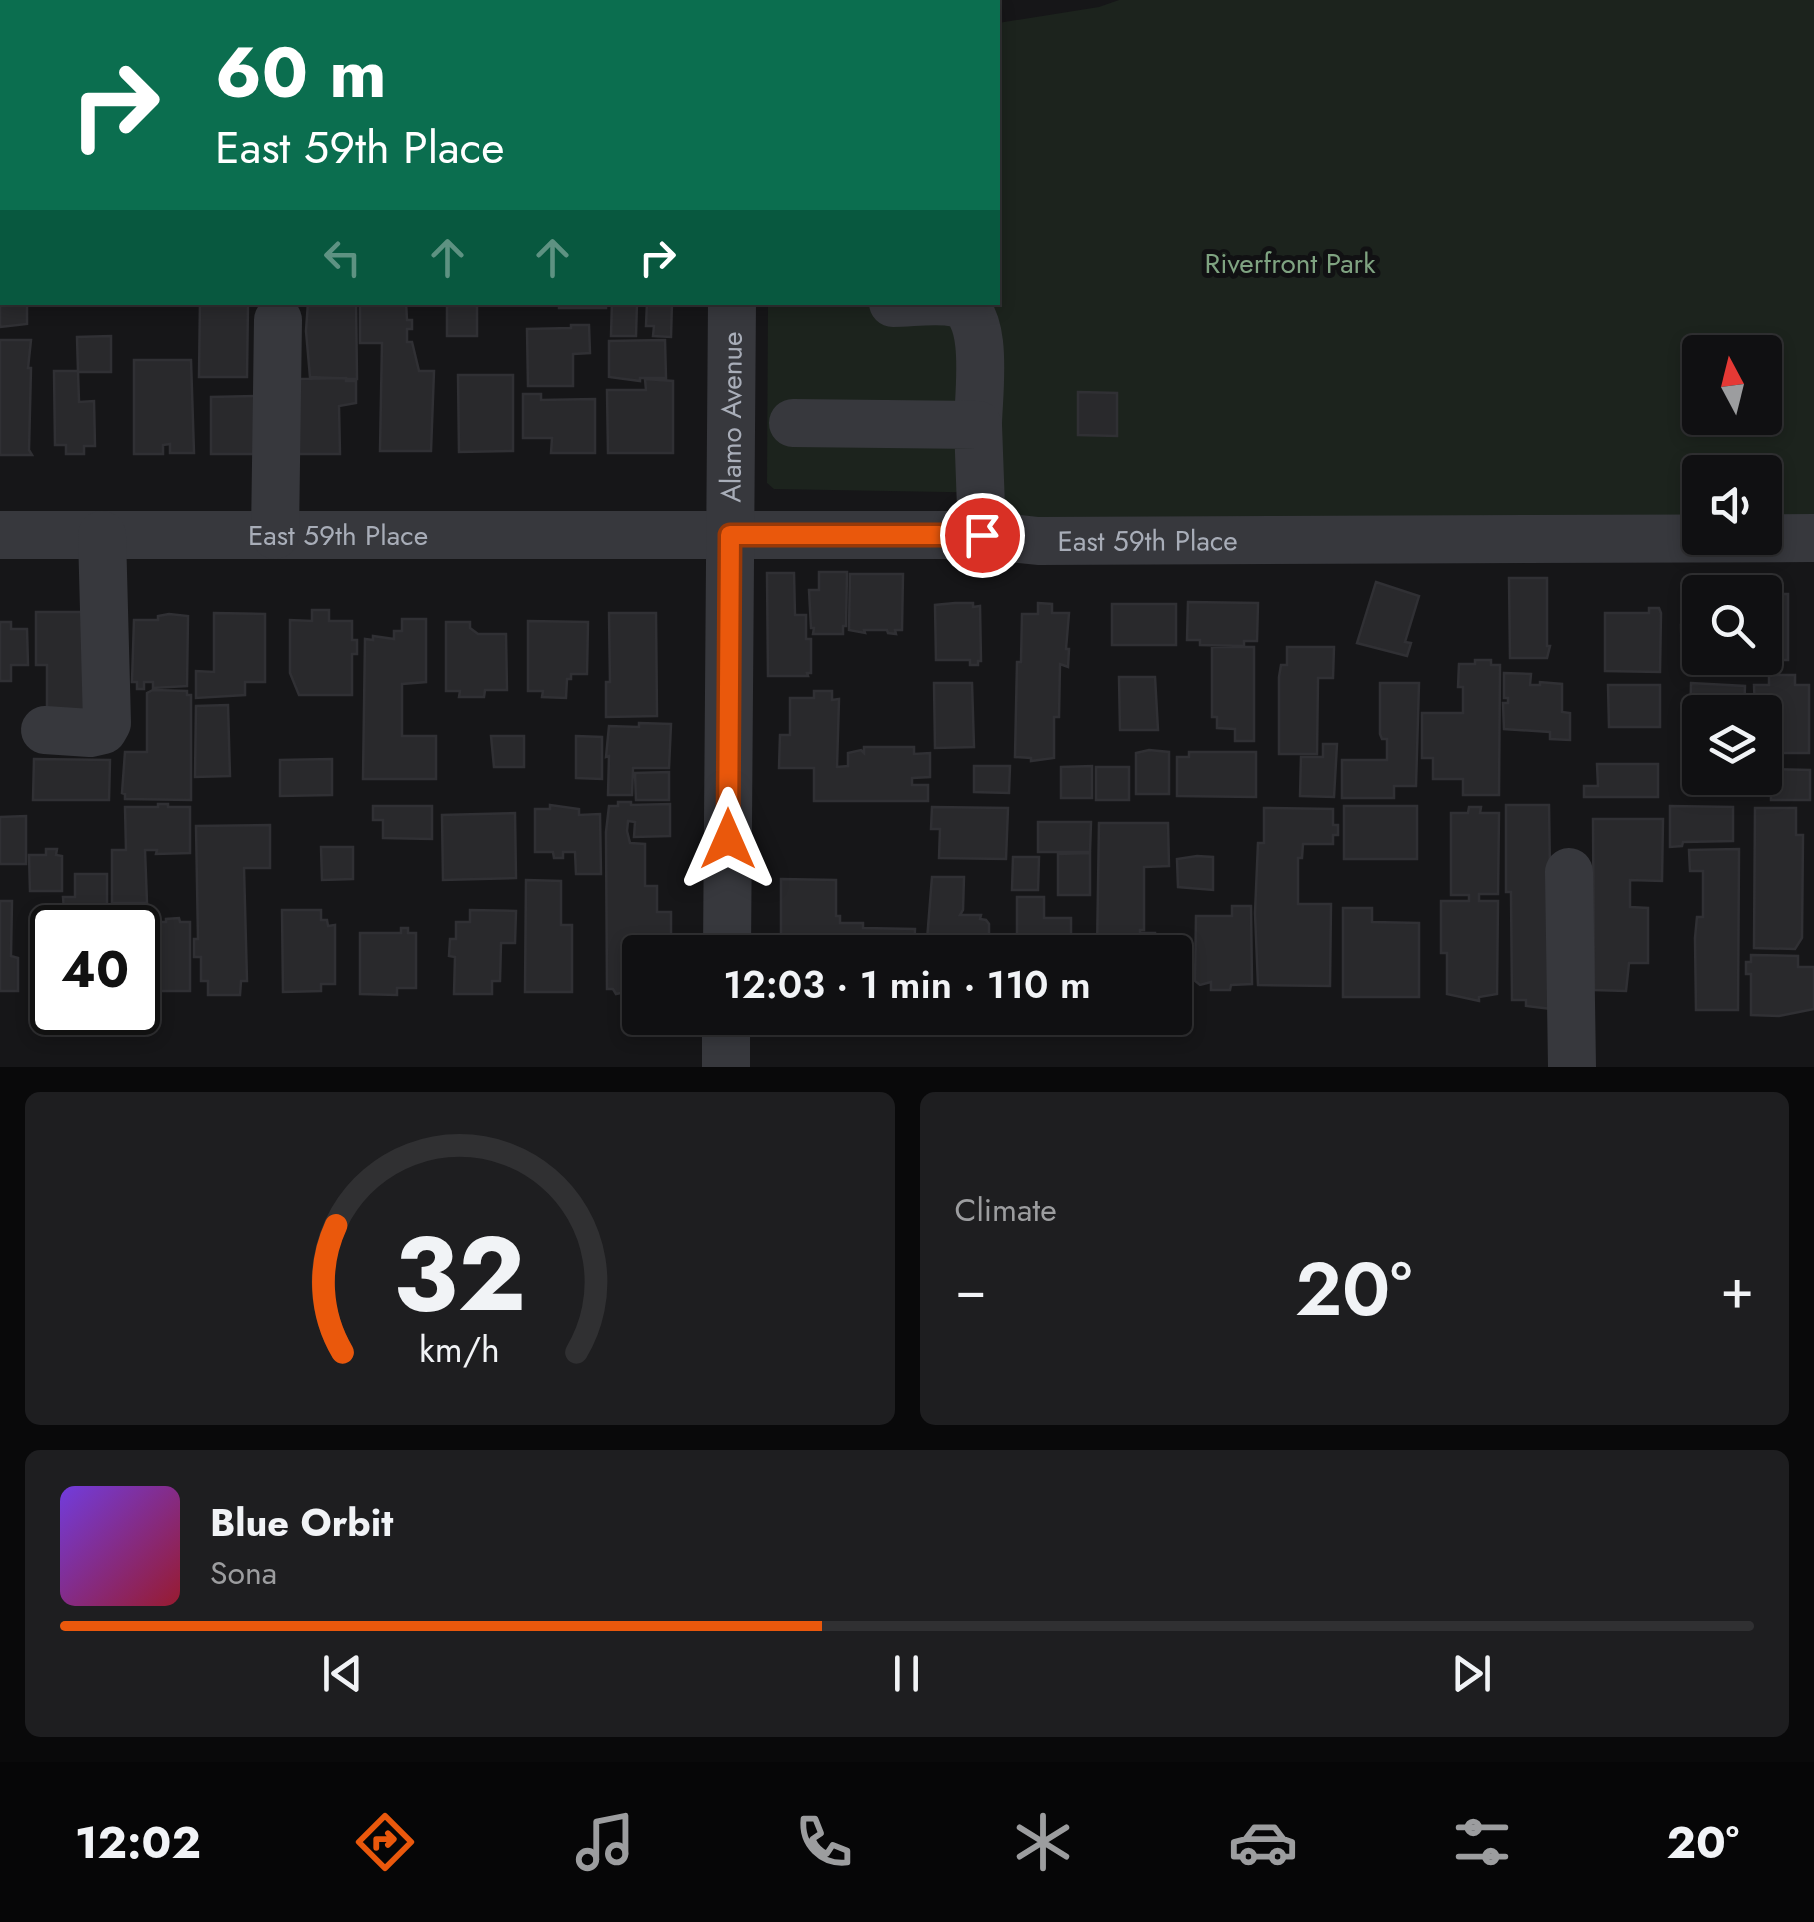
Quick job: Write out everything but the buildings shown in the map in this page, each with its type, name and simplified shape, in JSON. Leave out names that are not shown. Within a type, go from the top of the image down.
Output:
[{"type":"street","name":"Alamo Avenue","points":[[727,935],[732,305]]},
{"type":"street","points":[[961,305],[972,313],[979,332],[982,535]]},
{"type":"street","points":[[275,535],[278,320]]},
{"type":"street","points":[[793,423],[978,426]]},
{"type":"street","name":"East 59th Place","points":[[0,535],[982,535],[1038,541],[1814,538]]},
{"type":"street","points":[[45,730],[90,733],[103,730],[107,723],[102,535]]},
{"type":"street","points":[[1568,872],[1572,1067]]},
{"type":"street","points":[[726,1035],[726,1067]]},
{"type":"green space","name":"Riverfront Park","points":[[1119,0],[1814,0],[1814,526],[1782,525],[1782,455],[1682,455],[1682,525],[1020,519],[1007,509],[1003,493],[774,489],[767,483],[768,305],[1000,305],[1000,23],[1099,7]]},
{"type":"route","points":[[728,839],[730,535],[982,535]]}]
